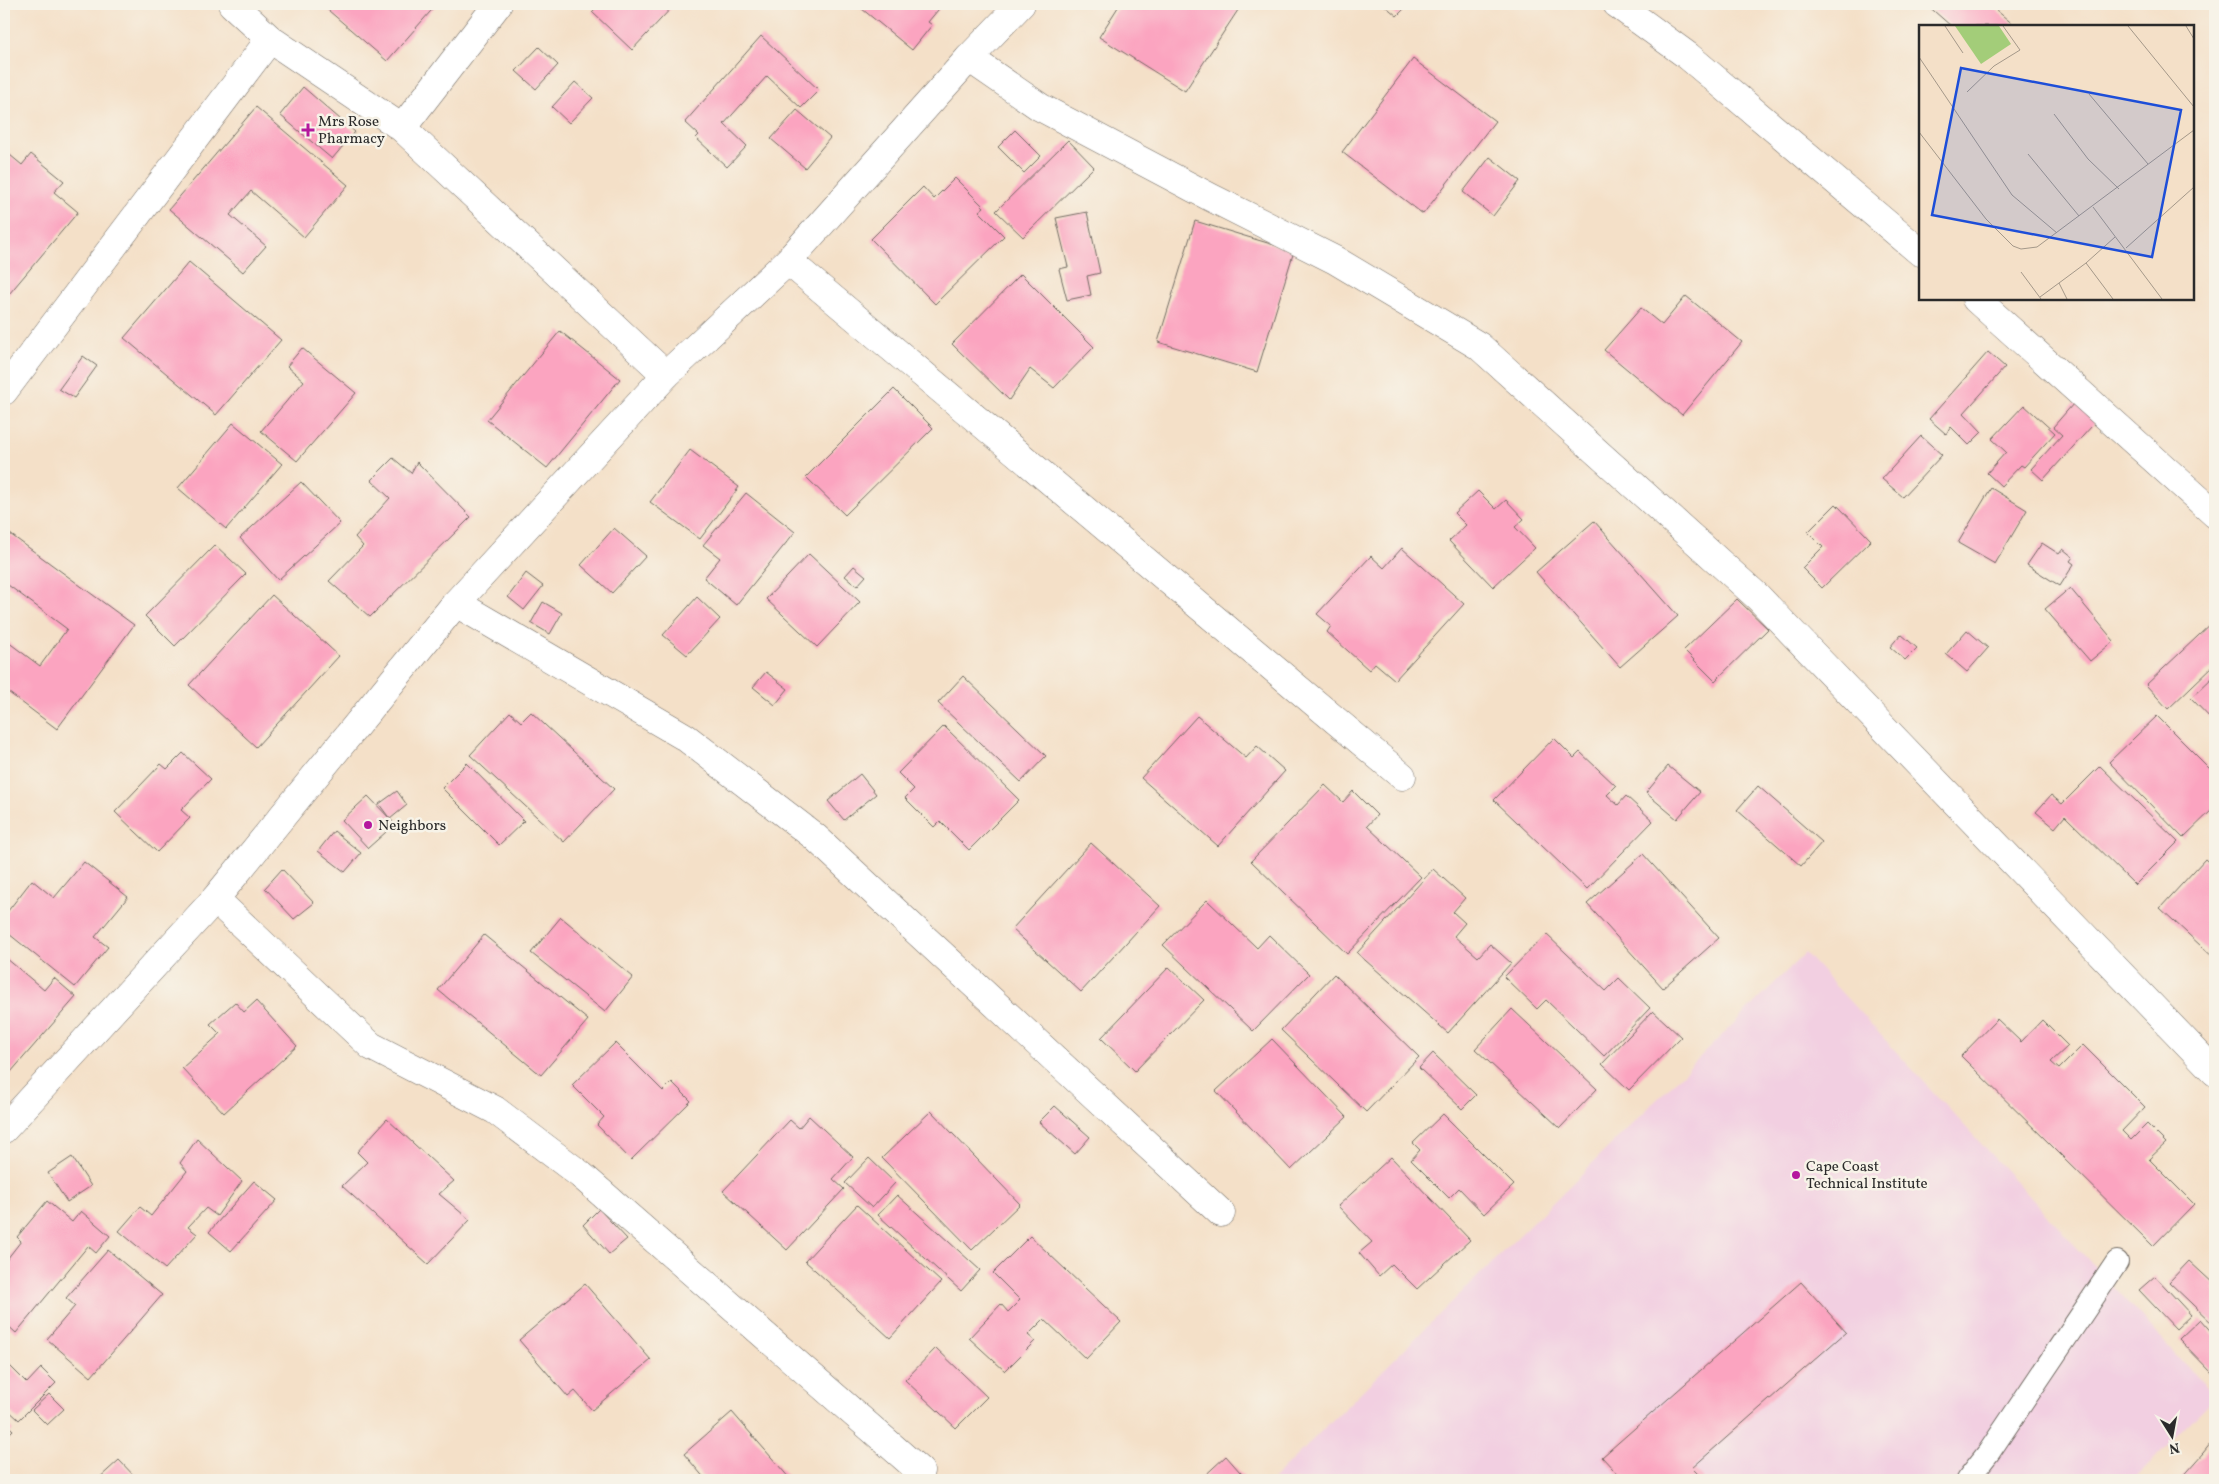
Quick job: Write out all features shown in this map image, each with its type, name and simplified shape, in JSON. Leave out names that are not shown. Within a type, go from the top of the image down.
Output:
[{"type":"street","points":[[232,4],[270,39],[402,128],[666,375]]},
{"type":"street","points":[[402,128],[498,4]]},
{"type":"street","points":[[4,1129],[215,899],[456,603],[666,375],[788,261],[969,58],[1021,4]]},
{"type":"street","points":[[1616,4],[1688,56],[1919,251]]},
{"type":"street","points":[[4,391],[270,39]]},
{"type":"street","points":[[969,58],[1040,107],[1335,260],[1479,346],[1758,597],[2215,1072]]},
{"type":"street","points":[[788,261],[1402,776]]},
{"type":"street","points":[[1977,300],[2215,514]]},
{"type":"street","points":[[456,603],[685,737],[815,837],[1221,1213]]},
{"type":"street","points":[[215,899],[371,1046],[495,1110],[581,1175],[920,1471]]},
{"type":"lane","points":[[1967,1480],[1989,1452],[2117,1262]]},
{"type":"shaded area","name":"Cape Coast Technical Institute","points":[[1805,953],[2215,1397],[2133,1480],[1272,1480]]},
{"type":"building","points":[[321,4],[437,4],[387,61]]},
{"type":"building","points":[[600,4],[675,4],[632,50],[592,12]]},
{"type":"building","points":[[856,4],[943,4],[928,22],[932,25],[912,50]]},
{"type":"building","points":[[1120,4],[1242,4],[1185,91],[1099,37]]},
{"type":"building","points":[[1383,4],[1409,4],[1397,16]]},
{"type":"building","points":[[1926,4],[1989,4],[2014,25],[1950,25]]},
{"type":"building","points":[[761,36],[819,90],[801,108],[767,76],[724,124],[747,146],[727,167],[696,138],[699,135],[685,122]]},
{"type":"building","points":[[539,47],[558,65],[536,89],[516,71]]},
{"type":"building","points":[[1413,59],[1495,121],[1423,214],[1342,152]]},
{"type":"building","points":[[575,82],[593,98],[569,123],[552,107]]},
{"type":"building","points":[[303,87],[355,132],[332,159],[280,115]]},
{"type":"building","points":[[256,107],[348,185],[304,237],[251,191],[230,215],[266,246],[243,272],[169,209]]},
{"type":"building","points":[[797,110],[830,138],[805,168],[771,139]]},
{"type":"building","points":[[1015,130],[1041,156],[1024,173],[998,147]]},
{"type":"building","points":[[1068,140],[1094,167],[1023,237],[996,211]]},
{"type":"building","points":[[4,150],[22,165],[31,154],[64,181],[54,192],[78,212],[4,300]]},
{"type":"building","points":[[1490,157],[1520,181],[1493,216],[1463,192]]},
{"type":"building","points":[[955,178],[984,207],[979,211],[1004,236],[935,304],[871,239],[923,187],[934,199]]},
{"type":"building","points":[[1087,212],[1100,273],[1087,276],[1091,295],[1067,300],[1059,269],[1068,267],[1056,218]]},
{"type":"building","points":[[1195,221],[1294,251],[1257,372],[1158,342]]},
{"type":"building","points":[[189,262],[281,340],[216,415],[124,338]]},
{"type":"building","points":[[1021,274],[1094,347],[1054,388],[1030,369],[1009,400],[952,344]]},
{"type":"building","points":[[1686,296],[1742,342],[1682,415],[1604,350],[1641,308],[1662,325]]},
{"type":"building","points":[[560,331],[620,379],[547,468],[487,420]]},
{"type":"building","points":[[302,348],[356,393],[297,461],[261,431],[304,381],[287,366]]},
{"type":"building","points":[[1988,352],[2005,367],[1964,413],[1982,432],[1969,445],[1951,427],[1946,434],[1929,419]]},
{"type":"building","points":[[83,356],[97,366],[74,398],[59,389]]},
{"type":"building","points":[[894,389],[933,428],[845,515],[806,477]]},
{"type":"building","points":[[2074,403],[2102,415],[2043,480],[2031,469],[2062,435],[2053,427]]},
{"type":"building","points":[[2024,405],[2055,433],[2024,467],[2021,465],[2001,486],[1987,473],[2006,452],[1992,439]]},
{"type":"building","points":[[233,423],[282,464],[226,529],[178,488]]},
{"type":"building","points":[[1921,436],[1942,455],[1903,497],[1882,479]]},
{"type":"building","points":[[690,450],[739,487],[700,539],[650,502]]},
{"type":"building","points":[[393,458],[411,473],[417,462],[471,517],[370,617],[329,581],[363,546],[355,537],[390,498],[371,480]]},
{"type":"building","points":[[301,482],[340,523],[278,580],[240,538]]},
{"type":"building","points":[[1991,488],[2027,510],[1995,564],[1958,543]]},
{"type":"building","points":[[1478,491],[1496,509],[1506,500],[1524,519],[1515,527],[1535,548],[1493,587],[1449,541],[1466,525],[1454,513]]},
{"type":"building","points":[[746,493],[795,532],[736,605],[704,578],[720,558],[703,545]]},
{"type":"building","points":[[1836,504],[1871,540],[1822,588],[1802,568],[1823,547],[1808,532]]},
{"type":"building","points":[[1594,521],[1678,616],[1620,667],[1536,572]]},
{"type":"building","points":[[614,528],[646,556],[612,593],[581,565]]},
{"type":"building","points":[[10,534],[134,625],[57,729],[4,689],[4,639],[40,666],[67,629],[4,582],[4,543]]},
{"type":"building","points":[[2042,543],[2059,554],[2063,549],[2073,557],[2070,561],[2074,564],[2060,586],[2027,565]]},
{"type":"building","points":[[215,545],[246,574],[175,646],[145,616]]},
{"type":"building","points":[[1402,548],[1464,604],[1395,680],[1375,663],[1369,670],[1327,632],[1331,626],[1317,614],[1371,556],[1384,568]]},
{"type":"building","points":[[809,554],[860,602],[817,647],[766,599]]},
{"type":"building","points":[[854,566],[866,576],[857,586],[845,576]]},
{"type":"building","points":[[526,573],[543,586],[524,610],[508,597]]},
{"type":"building","points":[[2070,588],[2114,641],[2090,661],[2045,609]]},
{"type":"building","points":[[272,595],[339,656],[256,747],[189,685]]},
{"type":"building","points":[[697,597],[720,619],[687,655],[663,635]]},
{"type":"building","points":[[1737,599],[1768,629],[1715,681],[1684,650]]},
{"type":"building","points":[[543,602],[562,613],[550,634],[531,623]]},
{"type":"building","points":[[2215,620],[2215,664],[2168,709],[2146,685]]},
{"type":"building","points":[[1967,630],[1988,648],[1967,672],[1946,654]]},
{"type":"building","points":[[1901,634],[1917,648],[1905,660],[1890,647]]},
{"type":"building","points":[[766,672],[788,689],[775,705],[753,687]]},
{"type":"building","points":[[2215,675],[2215,723],[2191,698]]},
{"type":"building","points":[[963,676],[1046,756],[1021,782],[938,703]]},
{"type":"building","points":[[510,712],[521,722],[531,712],[614,789],[564,842],[470,755]]},
{"type":"building","points":[[1197,716],[1246,758],[1257,746],[1285,771],[1218,846],[1141,778]]},
{"type":"building","points":[[2157,716],[2215,774],[2215,807],[2183,838],[2109,762]]},
{"type":"building","points":[[944,726],[1019,800],[969,850],[940,821],[934,827],[905,798],[914,789],[898,773]]},
{"type":"building","points":[[1554,738],[1574,758],[1580,752],[1616,786],[1607,795],[1618,805],[1626,796],[1653,821],[1587,889],[1494,800]]},
{"type":"building","points":[[183,753],[211,779],[181,810],[190,818],[157,852],[115,812],[161,764],[167,769]]},
{"type":"building","points":[[467,763],[524,821],[499,845],[442,788]]},
{"type":"building","points":[[1668,766],[1700,792],[1677,819],[1646,793]]},
{"type":"building","points":[[2100,766],[2178,842],[2135,885],[2065,816],[2055,828],[2036,812],[2051,795],[2062,804]]},
{"type":"building","points":[[860,774],[876,794],[844,820],[828,801]]},
{"type":"building","points":[[1325,785],[1343,802],[1353,791],[1377,815],[1367,826],[1421,877],[1347,954],[1251,861]]},
{"type":"building","points":[[1758,786],[1822,842],[1801,866],[1737,810]]},
{"type":"building","points":[[397,791],[407,805],[390,819],[379,804]]},
{"type":"building","points":[[368,796],[395,824],[368,848],[342,820]]},
{"type":"building","points":[[334,831],[361,853],[345,872],[318,851]]},
{"type":"building","points":[[1091,843],[1160,906],[1081,992],[1012,929]]},
{"type":"building","points":[[1643,854],[1719,938],[1663,988],[1587,904]]},
{"type":"building","points":[[2205,859],[2215,868],[2215,959],[2160,908]]},
{"type":"building","points":[[84,862],[128,897],[95,937],[108,947],[75,987],[4,930],[4,916],[32,880],[54,898]]},
{"type":"building","points":[[282,869],[314,903],[294,919],[265,888]]},
{"type":"building","points":[[1433,869],[1465,898],[1453,912],[1465,923],[1454,936],[1478,957],[1490,944],[1511,963],[1448,1033],[1357,953]]},
{"type":"building","points":[[1207,900],[1257,948],[1269,935],[1309,974],[1253,1031],[1163,945]]},
{"type":"building","points":[[561,917],[633,977],[605,1012],[531,953]]},
{"type":"building","points":[[1546,934],[1606,991],[1619,978],[1650,1008],[1604,1056],[1546,1000],[1537,1009],[1504,977]]},
{"type":"building","points":[[484,935],[588,1020],[541,1075],[438,990]]},
{"type":"building","points":[[6,958],[44,990],[54,978],[76,997],[4,1080],[4,961]]},
{"type":"building","points":[[1169,967],[1204,1000],[1135,1071],[1101,1038]]},
{"type":"building","points":[[1334,974],[1419,1057],[1366,1112],[1281,1030]]},
{"type":"building","points":[[256,1001],[297,1046],[224,1113],[182,1068],[220,1034],[210,1024],[235,1002],[244,1012]]},
{"type":"building","points":[[1512,1009],[1597,1089],[1560,1128],[1475,1049]]},
{"type":"building","points":[[1653,1011],[1681,1037],[1629,1090],[1602,1064]]},
{"type":"building","points":[[1997,1019],[2021,1042],[2042,1020],[2068,1046],[2051,1062],[2059,1069],[2083,1045],[2145,1107],[2122,1131],[2131,1140],[2147,1124],[2166,1143],[2149,1159],[2194,1204],[2153,1246],[1961,1056]]},
{"type":"building","points":[[1272,1039],[1347,1117],[1291,1170],[1216,1091]]},
{"type":"building","points":[[615,1043],[663,1091],[672,1082],[691,1101],[631,1160],[597,1125],[604,1117],[572,1085]]},
{"type":"building","points":[[1433,1053],[1476,1095],[1462,1109],[1419,1068]]},
{"type":"building","points":[[1055,1106],[1090,1137],[1075,1154],[1039,1122]]},
{"type":"building","points":[[931,1111],[1020,1204],[972,1250],[882,1158]]},
{"type":"building","points":[[1443,1114],[1514,1185],[1484,1214],[1459,1188],[1449,1198],[1411,1160],[1420,1150],[1413,1143]]},
{"type":"building","points":[[809,1116],[853,1157],[833,1179],[844,1189],[787,1250],[723,1191],[790,1120],[799,1128]]},
{"type":"building","points":[[387,1119],[454,1181],[439,1194],[470,1220],[428,1264],[342,1186],[367,1162],[357,1152]]},
{"type":"building","points":[[197,1139],[242,1181],[217,1216],[206,1208],[188,1227],[197,1234],[165,1269],[119,1231],[140,1207],[151,1216],[187,1171],[180,1163]]},
{"type":"building","points":[[72,1157],[91,1186],[67,1202],[48,1173]]},
{"type":"building","points":[[1391,1157],[1470,1240],[1417,1289],[1392,1264],[1379,1276],[1359,1253],[1372,1242],[1338,1206]]},
{"type":"building","points":[[869,1158],[895,1183],[872,1208],[845,1183]]},
{"type":"building","points":[[254,1181],[277,1200],[231,1251],[209,1232]]},
{"type":"building","points":[[897,1195],[980,1270],[961,1291],[878,1215]]},
{"type":"building","points":[[47,1201],[72,1222],[81,1211],[110,1236],[96,1253],[88,1246],[16,1333],[4,1322],[4,1263],[21,1241],[17,1237]]},
{"type":"building","points":[[857,1205],[941,1282],[890,1338],[805,1261]]},
{"type":"building","points":[[599,1209],[627,1239],[609,1254],[583,1225]]},
{"type":"building","points":[[1030,1236],[1121,1322],[1086,1359],[1044,1319],[1028,1335],[1035,1341],[1005,1371],[969,1338],[1001,1304],[1008,1312],[1020,1300],[993,1273]]},
{"type":"building","points":[[108,1250],[162,1295],[91,1377],[47,1339],[75,1306],[66,1298]]},
{"type":"building","points":[[2189,1261],[2215,1285],[2215,1326],[2169,1282]]},
{"type":"building","points":[[2155,1276],[2191,1315],[2176,1329],[2139,1290]]},
{"type":"building","points":[[1801,1282],[1846,1332],[1692,1468],[1704,1480],[1623,1480],[1602,1457]]},
{"type":"building","points":[[585,1284],[651,1360],[592,1410],[575,1391],[568,1397],[519,1340]]},
{"type":"building","points":[[2200,1319],[2215,1336],[2215,1376],[2179,1339]]},
{"type":"building","points":[[936,1348],[987,1397],[956,1428],[905,1380]]},
{"type":"building","points":[[4,1360],[27,1383],[41,1368],[56,1383],[19,1420],[4,1406]]},
{"type":"building","points":[[49,1394],[64,1409],[47,1425],[32,1410]]},
{"type":"building","points":[[732,1412],[791,1480],[706,1480],[684,1454]]},
{"type":"building","points":[[4,1422],[13,1430],[4,1439]]},
{"type":"building","points":[[2215,1438],[2215,1480],[2180,1480],[2204,1453]]},
{"type":"building","points":[[1226,1456],[1247,1480],[1200,1480]]},
{"type":"building","points":[[119,1460],[138,1480],[97,1480]]},
{"type":"place","name":"Mrs Rose Pharmacy","points":[[308,130]]},
{"type":"place","name":"Neighbors","points":[[368,825]]},
{"type":"place","name":"Cape Coast Technical Institute","points":[[1796,1175]]}]
